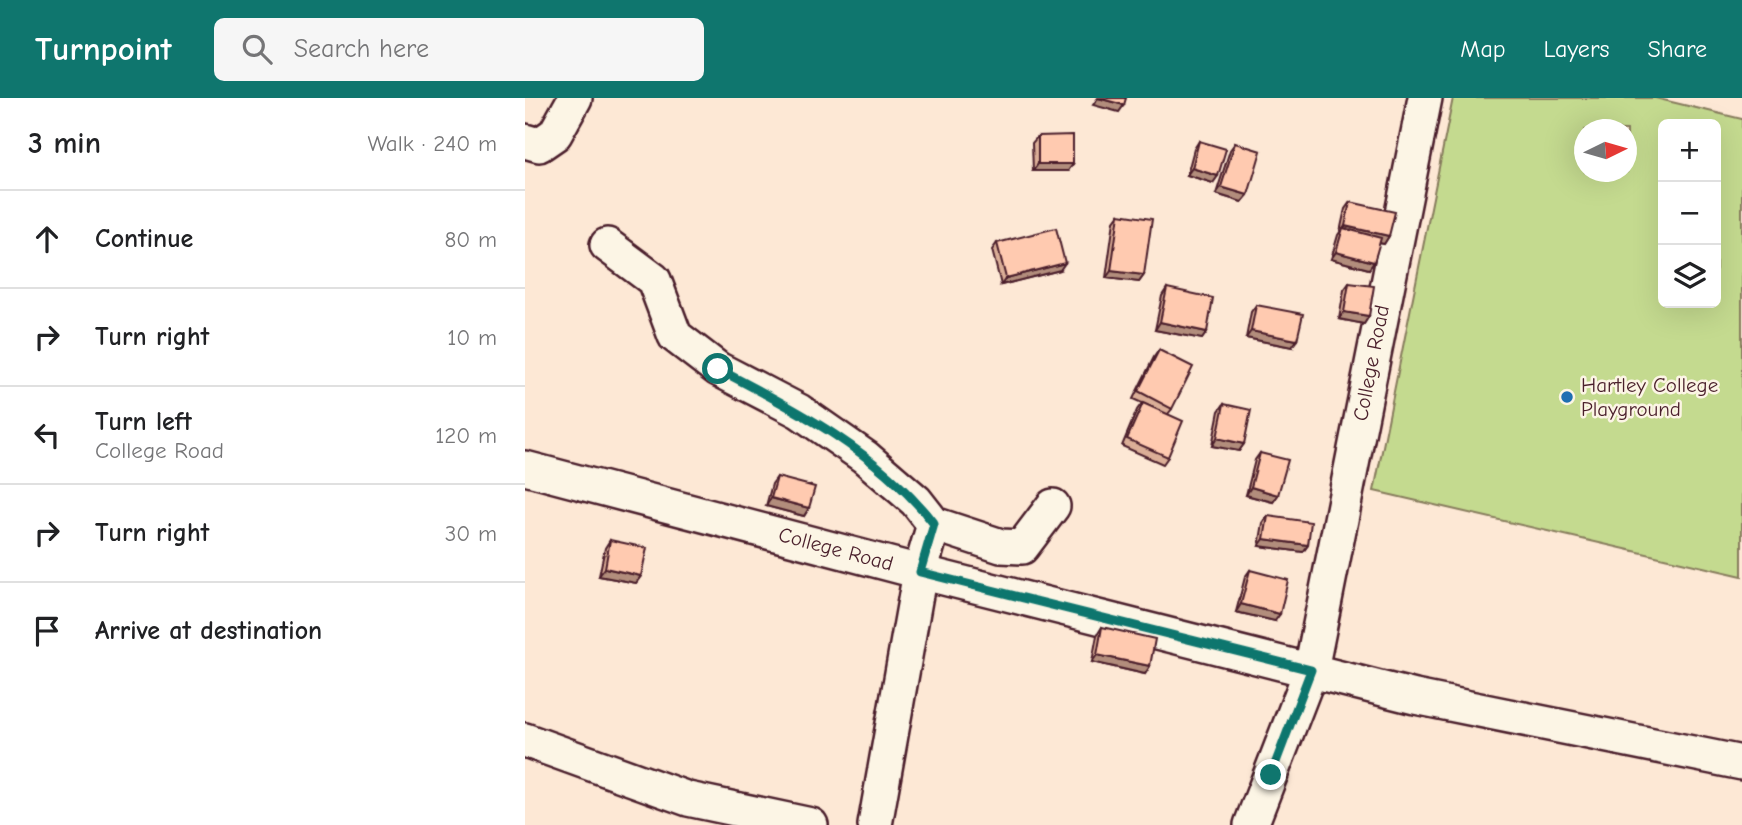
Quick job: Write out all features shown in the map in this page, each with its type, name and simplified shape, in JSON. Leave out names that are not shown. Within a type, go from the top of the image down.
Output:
[{"type":"street","points":[[525,141],[539,145],[555,134],[575,98]]},
{"type":"street","name":"College Road","points":[[1311,670],[1425,98]]},
{"type":"street","points":[[607,245],[654,280],[675,336],[718,369],[799,411],[865,457],[916,501],[934,524],[1001,546],[1022,547],[1053,506]]},
{"type":"street","name":"College Road","points":[[525,468],[920,572],[1415,697],[1742,763]]},
{"type":"street","points":[[875,825],[920,572],[934,524]]},
{"type":"street","points":[[1251,825],[1311,670]]},
{"type":"street","points":[[525,740],[688,799],[811,825]]},
{"type":"green space","name":"Hartley College Playground","points":[[1453,98],[1655,98],[1742,119],[1742,576],[1374,491]]},
{"type":"building","points":[[1098,98],[1126,98],[1124,105]]},
{"type":"building","points":[[1073,135],[1073,164],[1038,164],[1038,136]]},
{"type":"building","points":[[1199,141],[1226,149],[1218,176],[1192,168]]},
{"type":"building","points":[[1235,143],[1261,151],[1248,195],[1221,187]]},
{"type":"building","points":[[1350,202],[1395,212],[1389,236],[1345,226]]},
{"type":"building","points":[[1119,214],[1152,219],[1144,275],[1111,271]]},
{"type":"building","points":[[1056,228],[1065,263],[1006,278],[997,243]]},
{"type":"building","points":[[1343,228],[1381,238],[1374,262],[1336,252]]},
{"type":"building","points":[[1349,283],[1374,286],[1369,316],[1344,312]]},
{"type":"building","points":[[1167,288],[1213,298],[1207,332],[1160,322]]},
{"type":"building","points":[[1256,305],[1303,314],[1297,340],[1251,331]]},
{"type":"building","points":[[1159,350],[1193,367],[1172,409],[1138,391]]},
{"type":"building","points":[[1143,403],[1183,421],[1168,457],[1127,439]]},
{"type":"building","points":[[1224,404],[1251,410],[1244,444],[1217,438]]},
{"type":"building","points":[[1260,453],[1288,460],[1278,495],[1251,487]]},
{"type":"building","points":[[777,477],[815,487],[809,508],[771,498]]},
{"type":"building","points":[[1268,516],[1311,522],[1308,545],[1264,539]]},
{"type":"building","points":[[610,540],[647,548],[641,576],[605,568]]},
{"type":"building","points":[[1250,570],[1288,580],[1280,614],[1241,604]]},
{"type":"building","points":[[1102,627],[1155,639],[1150,666],[1097,655]]},
{"type":"place","name":"Hartley College Playground","points":[[1567,397]]},
{"type":"route","points":[[718,369],[799,411],[865,457],[916,501],[934,524],[920,572],[1311,670],[1271,775]]}]
